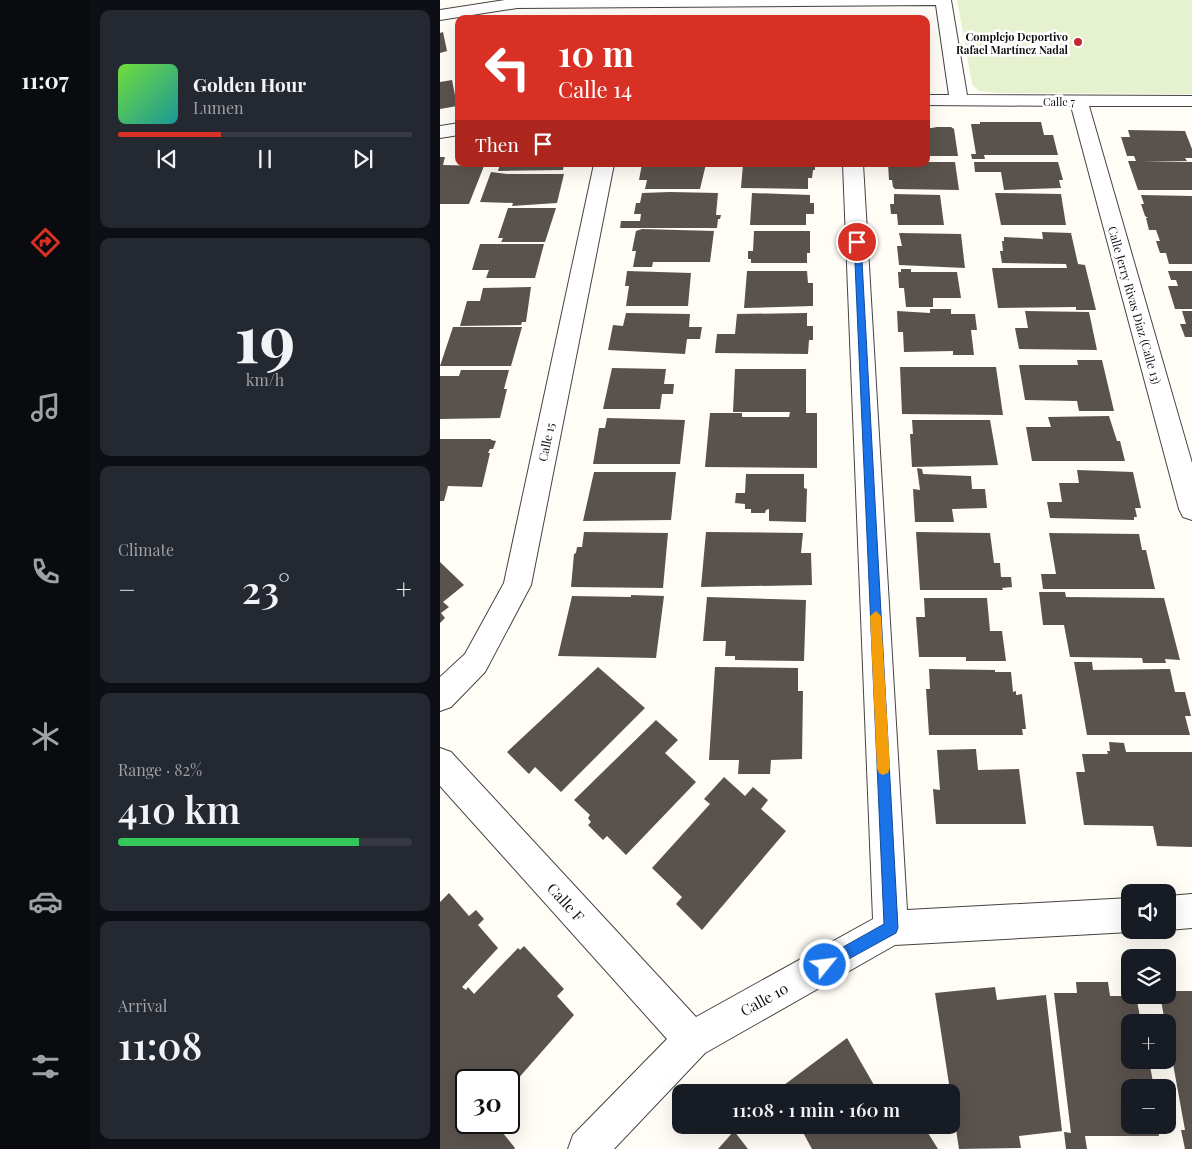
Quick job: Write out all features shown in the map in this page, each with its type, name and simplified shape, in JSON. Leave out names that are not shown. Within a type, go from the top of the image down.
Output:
[{"type":"street","points":[[440,15],[517,3],[943,0],[959,101]]},
{"type":"street","name":"Calle 7","points":[[930,100],[1192,102]]},
{"type":"street","name":"Calle Jerry Rivas Díaz (Calle 13)","points":[[1079,101],[1192,509]]},
{"type":"street","points":[[440,132],[455,130]]},
{"type":"street","name":"Calle 15","points":[[440,697],[475,663],[516,585],[603,167]]},
{"type":"street","points":[[853,167],[891,928]]},
{"type":"street","name":"Calle F","points":[[440,763],[692,1040]]},
{"type":"street","points":[[1176,913],[1192,912]]},
{"type":"street","name":"Calle 10","points":[[587,1149],[692,1040],[891,928],[1121,915]]},
{"type":"green space","name":"Complejo Deportivo Rafael Martínez Nadal","points":[[957,0],[1192,0],[1192,94],[998,93],[979,91],[972,84]]},
{"type":"building","points":[[443,32],[447,51],[440,53],[440,33]]},
{"type":"building","points":[[452,80],[455,106],[440,109],[440,82]]},
{"type":"building","points":[[980,122],[1041,122],[1044,135],[1053,135],[1058,155],[984,155],[985,159],[972,159],[971,154],[976,154],[971,124],[980,124]]},
{"type":"building","points":[[951,127],[954,129],[958,156],[930,156],[930,128]]},
{"type":"building","points":[[1128,130],[1185,131],[1192,149],[1192,158],[1185,158],[1187,161],[1141,161],[1192,162],[1192,190],[1138,190],[1128,161],[1136,161],[1134,156],[1127,156],[1121,137],[1130,137]]},
{"type":"building","points":[[440,157],[445,157],[443,165],[484,167],[469,204],[440,204]]},
{"type":"building","points":[[930,162],[955,162],[959,190],[895,189],[892,180],[889,180],[888,167],[930,167]]},
{"type":"building","points":[[974,162],[1058,162],[1063,180],[1059,180],[1061,188],[1004,190],[1001,172],[975,172]]},
{"type":"building","points":[[499,167],[564,167],[563,170],[498,171]]},
{"type":"building","points":[[641,167],[705,167],[700,189],[645,189],[647,180],[639,180]]},
{"type":"building","points":[[743,167],[815,167],[812,178],[808,178],[808,189],[741,188]]},
{"type":"building","points":[[491,172],[507,174],[564,174],[557,203],[512,206],[513,203],[480,202]]},
{"type":"building","points":[[642,193],[718,193],[716,215],[721,215],[720,219],[718,219],[717,228],[620,228],[621,221],[640,221],[641,214],[634,214],[636,203],[640,203]]},
{"type":"building","points":[[752,193],[810,195],[810,203],[814,203],[814,214],[806,214],[806,225],[750,225]]},
{"type":"building","points":[[995,193],[1061,194],[1066,225],[1001,225]]},
{"type":"building","points":[[894,194],[940,195],[944,225],[898,225],[897,214],[891,214],[890,204],[894,204]]},
{"type":"building","points":[[1141,195],[1192,196],[1192,264],[1169,264],[1166,253],[1160,253],[1156,241],[1160,241],[1156,230],[1149,230],[1146,218],[1148,218],[1145,216],[1141,204],[1144,204]]},
{"type":"building","points":[[508,208],[556,208],[545,242],[501,242],[503,238],[498,238]]},
{"type":"building","points":[[642,229],[714,231],[710,262],[653,262],[652,267],[633,267],[636,251],[632,251],[636,231]]},
{"type":"building","points":[[754,231],[810,231],[810,253],[807,253],[807,263],[751,263],[751,259],[748,259],[748,251],[753,251]]},
{"type":"building","points":[[1042,232],[1071,233],[1078,264],[1085,265],[1096,310],[1076,310],[1076,307],[998,308],[992,268],[1067,268],[1066,264],[1002,263],[1000,251],[1003,251],[1002,241],[1004,241],[1004,237],[1043,239]]},
{"type":"building","points":[[899,233],[961,234],[965,268],[899,265],[897,246],[902,246]]},
{"type":"building","points":[[480,244],[544,244],[535,278],[486,278],[489,270],[472,270]]},
{"type":"building","points":[[901,269],[911,269],[911,272],[957,272],[961,298],[933,298],[933,307],[906,307],[904,288],[899,288],[898,272],[901,272]]},
{"type":"building","points":[[627,271],[691,273],[688,306],[626,306],[629,286],[625,286]]},
{"type":"building","points":[[747,271],[807,271],[808,283],[813,283],[813,306],[744,308]]},
{"type":"building","points":[[1168,271],[1192,271],[1192,309],[1175,309],[1168,286],[1178,286],[1176,280],[1171,280]]},
{"type":"building","points":[[531,287],[526,322],[522,322],[521,325],[460,326],[467,301],[480,301],[483,288]]},
{"type":"building","points":[[930,309],[951,309],[951,314],[975,314],[977,330],[971,330],[974,355],[953,355],[953,351],[904,352],[903,332],[898,332],[897,311],[930,313]]},
{"type":"building","points":[[1025,311],[1089,312],[1097,350],[1019,349],[1015,328],[1028,328]]},
{"type":"building","points":[[1182,311],[1192,311],[1192,337],[1185,337],[1180,324],[1186,324]]},
{"type":"building","points":[[626,313],[690,314],[689,327],[702,327],[700,339],[687,339],[685,354],[608,350],[613,325],[623,326]]},
{"type":"building","points":[[807,313],[807,326],[813,326],[813,340],[809,340],[808,354],[715,353],[717,334],[735,334],[737,314]]},
{"type":"building","points":[[453,327],[522,327],[511,366],[440,366]]},
{"type":"building","points":[[1077,360],[1102,360],[1114,411],[1079,411],[1077,401],[1025,400],[1019,365],[1078,365]]},
{"type":"building","points":[[900,367],[996,367],[1003,415],[902,414]]},
{"type":"building","points":[[612,368],[666,369],[664,384],[674,384],[673,394],[662,394],[660,409],[603,409]]},
{"type":"building","points":[[735,369],[806,369],[806,413],[817,413],[817,468],[705,467],[710,413],[742,413],[742,417],[789,417],[790,412],[733,412]]},
{"type":"building","points":[[461,370],[509,370],[504,389],[507,389],[500,418],[440,419],[440,376],[459,376]]},
{"type":"building","points":[[1109,416],[1117,441],[1120,441],[1125,461],[1032,461],[1026,427],[1051,427],[1048,417]]},
{"type":"building","points":[[607,418],[685,420],[680,464],[593,464],[599,428],[605,428]]},
{"type":"building","points":[[912,420],[990,420],[998,465],[912,467],[910,434],[913,434]]},
{"type":"building","points":[[440,439],[491,439],[496,441],[493,449],[490,449],[488,453],[490,453],[482,487],[448,486],[444,501],[440,501]]},
{"type":"building","points":[[917,468],[922,469],[923,474],[971,476],[972,489],[985,489],[987,508],[952,509],[954,522],[915,522],[913,489],[920,490]]},
{"type":"building","points":[[1077,470],[1133,472],[1141,508],[1135,508],[1137,517],[1134,517],[1134,520],[1050,518],[1047,502],[1062,502],[1059,483],[1079,483]]},
{"type":"building","points":[[594,472],[676,472],[671,520],[583,521]]},
{"type":"building","points":[[746,474],[804,474],[804,488],[807,489],[806,522],[769,521],[769,509],[765,513],[751,513],[751,509],[745,509],[745,504],[735,503],[736,493],[745,493]]},
{"type":"building","points":[[584,532],[668,533],[663,588],[571,587],[574,554],[577,547],[582,547]]},
{"type":"building","points":[[706,532],[803,533],[801,553],[811,553],[812,585],[701,587]]},
{"type":"building","points":[[916,532],[990,533],[994,563],[1000,563],[1001,577],[1011,577],[1012,587],[1002,588],[1003,590],[920,590]]},
{"type":"building","points":[[1049,533],[1139,534],[1142,550],[1146,550],[1155,589],[1043,589],[1041,574],[1056,574]]},
{"type":"building","points":[[440,562],[464,585],[443,602],[449,607],[441,613],[445,618],[440,623]]},
{"type":"building","points":[[1039,592],[1065,592],[1066,597],[1164,598],[1180,660],[1165,659],[1166,663],[1143,663],[1142,658],[1070,657],[1064,625],[1043,625]]},
{"type":"building","points":[[631,595],[664,596],[656,658],[558,656],[572,596],[631,597]]},
{"type":"building","points":[[707,597],[806,600],[804,661],[735,660],[735,656],[725,656],[726,641],[703,641]]},
{"type":"building","points":[[924,598],[987,598],[990,631],[1002,631],[1006,661],[966,661],[966,657],[919,657],[916,617],[925,617]]},
{"type":"building","points":[[1074,662],[1092,662],[1093,670],[1170,669],[1175,692],[1185,692],[1191,716],[1185,716],[1190,735],[1087,735]]},
{"type":"building","points":[[598,667],[645,708],[561,792],[535,767],[529,774],[507,752]]},
{"type":"building","points":[[715,667],[798,668],[798,691],[803,691],[802,759],[771,760],[770,774],[738,774],[739,760],[709,760]]},
{"type":"building","points":[[929,669],[1011,672],[1013,692],[1016,691],[1016,695],[1022,694],[1026,729],[1022,729],[1023,735],[929,735],[926,689],[930,689]]},
{"type":"building","points":[[656,720],[678,740],[665,753],[696,782],[626,855],[607,836],[603,840],[588,825],[591,822],[588,818],[590,815],[574,800]]},
{"type":"building","points":[[1109,742],[1124,743],[1126,752],[1192,752],[1192,847],[1157,846],[1153,826],[1084,825],[1076,772],[1085,772],[1082,754],[1108,754],[1107,751],[1110,751]]},
{"type":"building","points":[[976,749],[978,770],[1019,769],[1026,824],[936,824],[933,789],[940,790],[937,750]]},
{"type":"building","points":[[724,777],[745,796],[753,787],[768,800],[761,809],[786,831],[702,930],[676,904],[682,897],[652,868],[710,804],[704,799]]},
{"type":"building","points":[[449,893],[469,916],[476,910],[484,919],[478,925],[498,948],[462,987],[466,990],[468,987],[474,994],[518,948],[520,950],[524,946],[564,989],[557,996],[574,1015],[520,1076],[520,1069],[455,1069],[455,1134],[504,1134],[514,1149],[440,1149],[440,902]]},
{"type":"building","points":[[1076,982],[1108,982],[1110,996],[1121,996],[1121,1004],[1138,1004],[1139,1014],[1121,1014],[1121,1069],[1151,1069],[1152,1079],[1121,1079],[1121,1134],[1159,1134],[1159,1136],[1085,1136],[1087,1149],[1066,1149],[1064,1132],[1071,1133],[1054,993],[1077,993]]},
{"type":"building","points":[[995,987],[997,1000],[1046,995],[1062,1131],[1019,1136],[1021,1148],[959,1149],[957,1134],[960,1134],[960,1084],[949,1084],[935,993]]},
{"type":"building","points":[[1176,991],[1192,991],[1192,1149],[1185,1149],[1181,1130],[1185,1130],[1174,1069],[1176,1069],[1176,1014],[1164,1014],[1162,1004],[1176,1004]]},
{"type":"building","points":[[847,1038],[873,1084],[785,1084]]},
{"type":"building","points":[[731,1134],[736,1134],[748,1149],[718,1149]]},
{"type":"building","points":[[804,1134],[929,1134],[938,1149],[812,1149]]},
{"type":"slow traffic","points":[[876,616],[883,768]]},
{"type":"place","name":"Complejo Deportivo Rafael Martínez Nadal","points":[[1078,42]]},
{"type":"route","points":[[825,965],[891,928],[857,242]]}]
